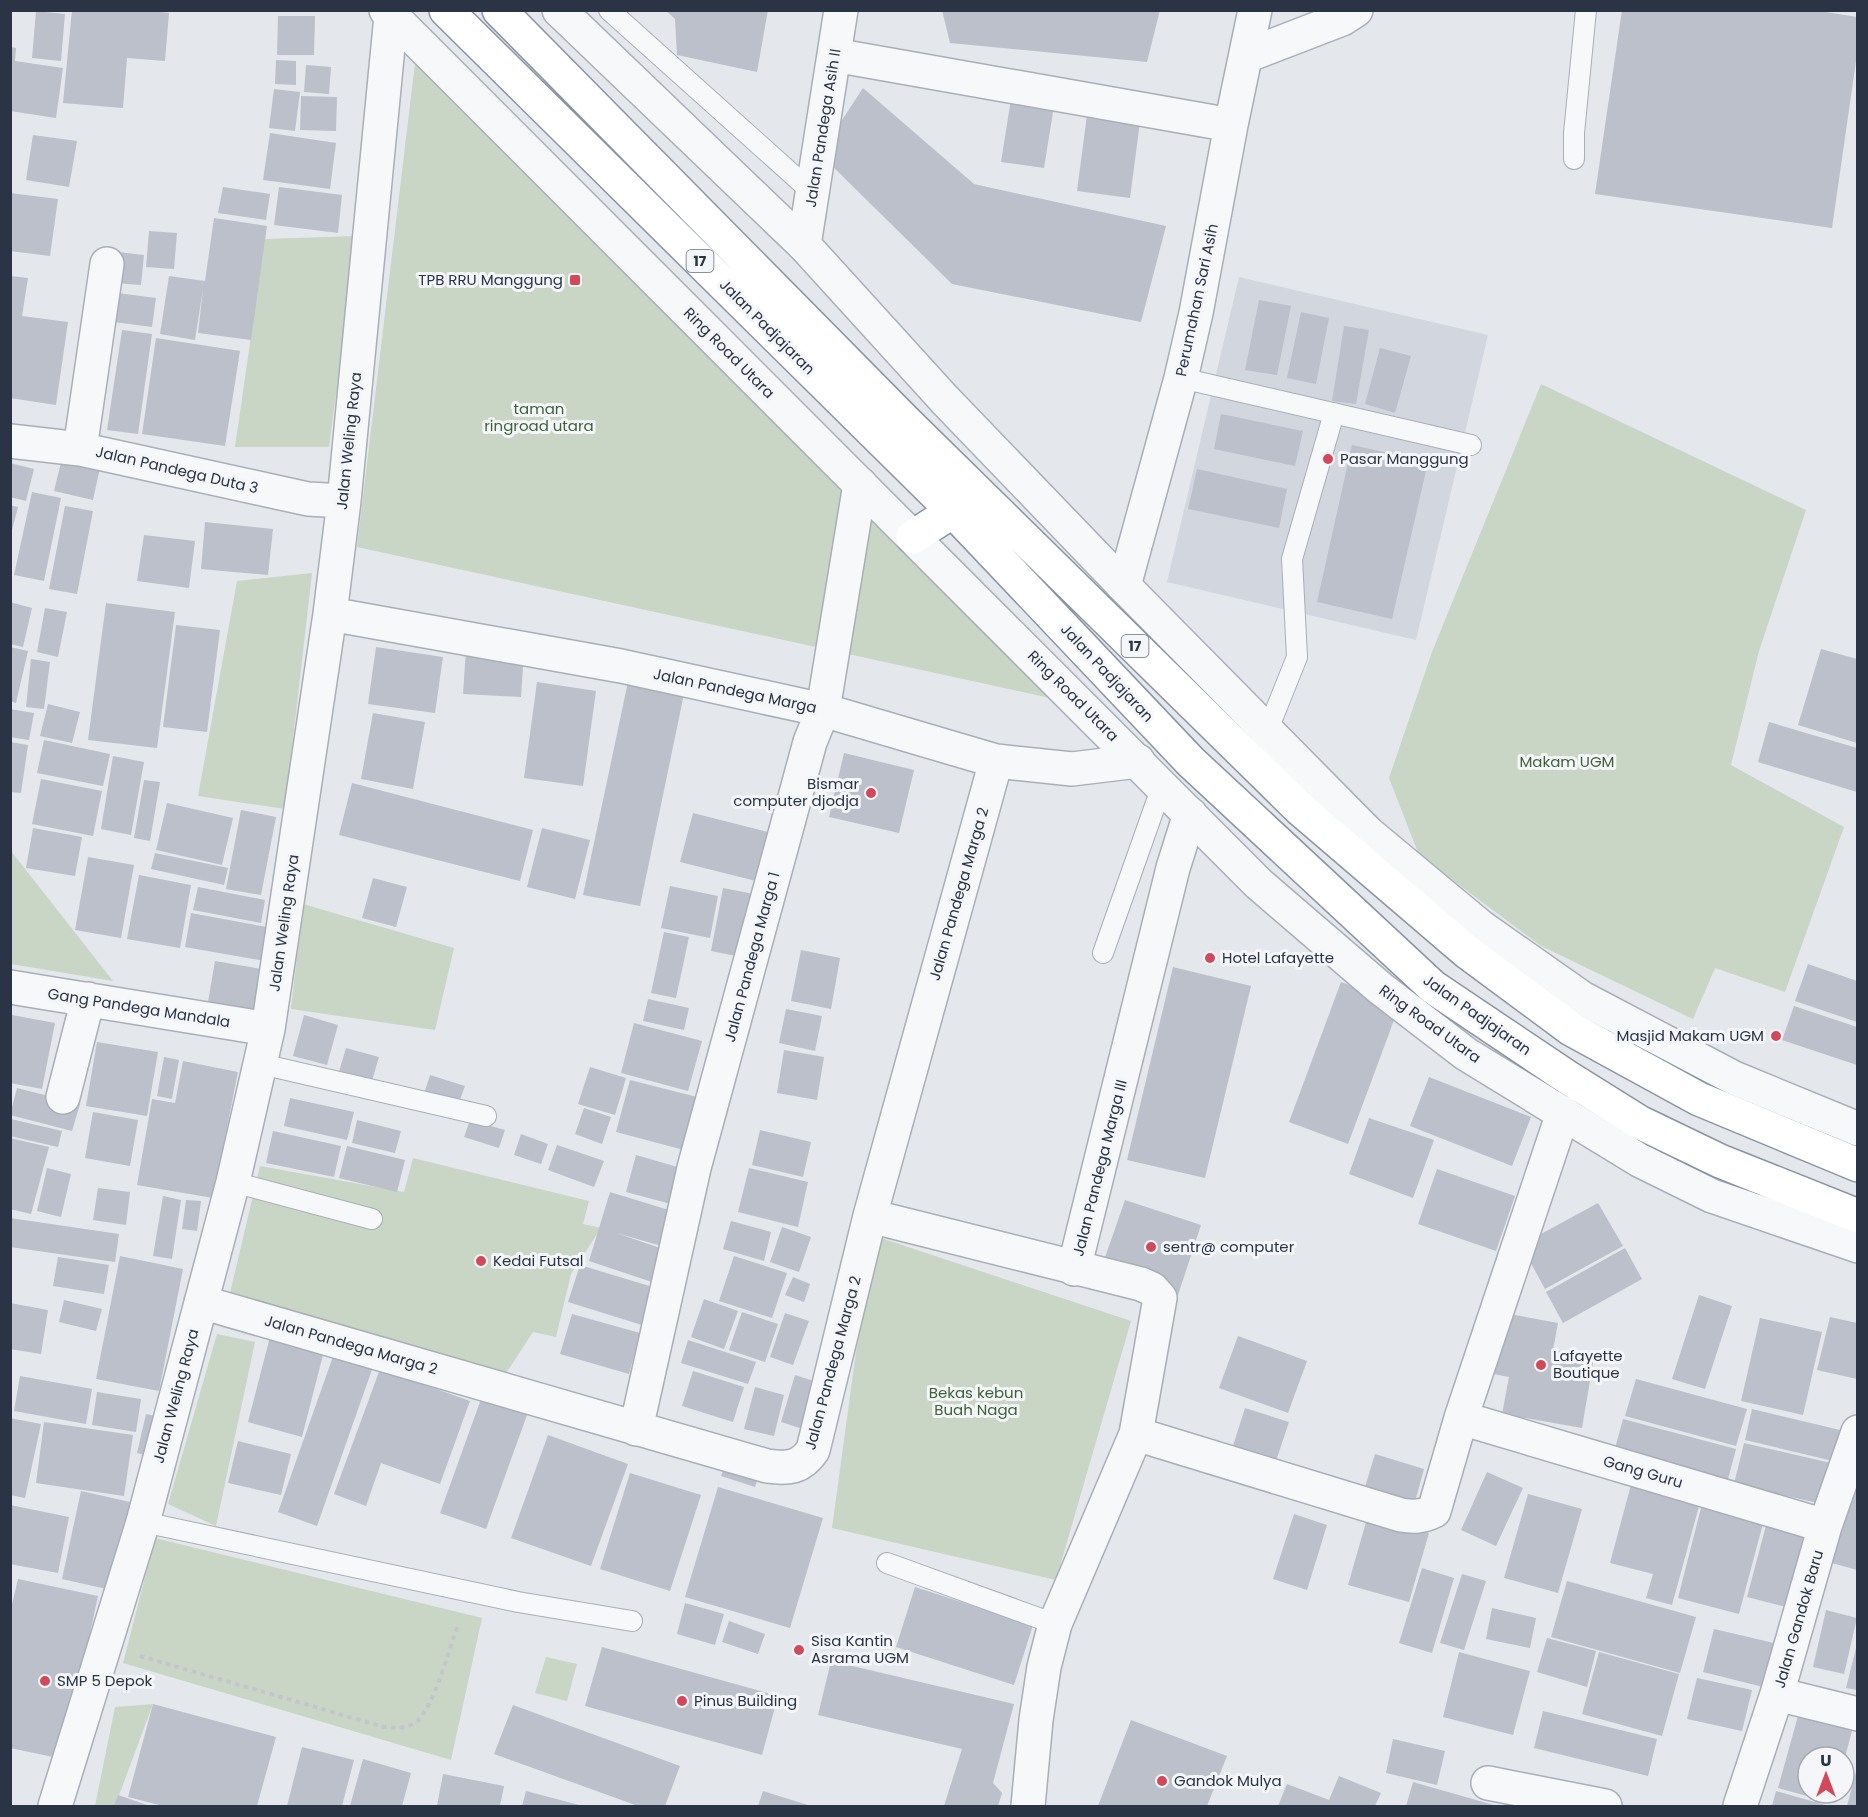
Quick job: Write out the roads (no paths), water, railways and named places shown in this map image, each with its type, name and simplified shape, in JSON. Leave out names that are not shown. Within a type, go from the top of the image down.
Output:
[{"type":"highway","name":"Jalan Padjajaran","points":[[446,10],[953,511],[1191,762],[1433,987],[1567,1077],[1639,1122],[1720,1161],[1857,1216]]},
{"type":"highway","name":"17","points":[[499,10],[904,420],[1300,809],[1450,937],[1570,1029],[1699,1099],[1857,1165]]},
{"type":"highway","points":[[913,537],[953,511]]},
{"type":"street","points":[[559,10],[804,245],[945,400],[1124,586],[1368,833],[1481,927],[1582,998],[1734,1078],[1857,1129]]},
{"type":"street","name":"Jalan Pandega Asih II","points":[[804,245],[841,10]]},
{"type":"street","name":"Perumahan Sari Asih","points":[[1124,586],[1181,378],[1196,313],[1255,10]]},
{"type":"street","points":[[1246,56],[1341,19],[1356,10]]},
{"type":"street","name":"Ring Road Utara","points":[[388,13],[1259,884],[1380,988],[1466,1054],[1639,1160],[1712,1197],[1857,1246]]},
{"type":"street","name":"Jalan Weling Raya","points":[[55,1806],[143,1522],[233,1182],[268,1029],[330,614],[344,501],[388,13]]},
{"type":"street","points":[[834,55],[1231,125]]},
{"type":"street","points":[[80,448],[107,264]]},
{"type":"street","name":"Jalan Pandega Duta 3","points":[[10,441],[80,448],[308,499],[344,501]]},
{"type":"street","name":"Jalan Pandega Marga 1","points":[[636,1429],[694,1168],[810,742],[823,710],[860,484]]},
{"type":"street","name":"Jalan Pandega Marga","points":[[330,614],[621,666],[823,710],[996,761],[1072,769],[1138,761]]},
{"type":"street","name":"Jalan Pandega Marga 2","points":[[201,1302],[767,1466],[783,1469],[797,1466],[807,1459],[813,1450],[870,1216],[996,761]]},
{"type":"street","name":"Jalan Pandega Marga III","points":[[1028,1806],[1036,1720],[1044,1667],[1055,1624],[1136,1434],[1160,1298],[1152,1289],[1141,1284],[1074,1269],[1173,868],[1190,814]]},
{"type":"street","name":"Gang Pandega Mandala","points":[[10,987],[268,1029]]},
{"type":"street","points":[[63,1097],[88,999]]},
{"type":"street","points":[[1136,1434],[1414,1517],[1424,1516],[1434,1511],[1461,1418],[1563,1113]]},
{"type":"street","points":[[870,1216],[1074,1269]]},
{"type":"street","name":"Gang Guru","points":[[1461,1418],[1825,1526]]},
{"type":"street","name":"Jalan Gandok Baru","points":[[1740,1806],[1778,1694],[1825,1526],[1857,1432]]},
{"type":"street","points":[[1778,1694],[1857,1714]]},
{"type":"street","points":[[1488,1783],[1605,1806]]},
{"type":"lane","points":[[609,10],[812,192]]},
{"type":"lane","points":[[1574,159],[1574,133],[1586,10]]},
{"type":"lane","points":[[1181,378],[1471,445]]},
{"type":"lane","points":[[1267,732],[1297,657],[1292,559],[1334,413]]},
{"type":"lane","points":[[1103,953],[1162,786]]},
{"type":"lane","points":[[261,1064],[486,1116]]},
{"type":"lane","points":[[233,1182],[372,1219]]},
{"type":"lane","points":[[143,1522],[518,1602],[632,1621]]},
{"type":"lane","points":[[887,1563],[1055,1624]]},
{"type":"place","name":"TPB RRU Manggung","points":[[575,280]]},
{"type":"place","name":"Pasar Manggung","points":[[1328,459]]},
{"type":"place","name":"Bismar computer djodja","points":[[871,793]]},
{"type":"place","name":"Hotel Lafayette","points":[[1210,958]]},
{"type":"place","name":"Masjid Makam UGM","points":[[1776,1036]]},
{"type":"place","name":"sentr@ computer","points":[[1151,1247]]},
{"type":"place","name":"Kedai Futsal","points":[[481,1261]]},
{"type":"place","name":"Lafayette Boutique","points":[[1541,1365]]},
{"type":"place","name":"Sisa Kantin Asrama UGM","points":[[799,1650]]},
{"type":"place","name":"SMP 5 Depok","points":[[45,1681]]},
{"type":"place","name":"Pinus Building","points":[[682,1701]]},
{"type":"place","name":"Gandok Mulya","points":[[1162,1781]]},
{"type":"park label","name":"taman ringroad utara","points":[[539,418]]},
{"type":"park label","name":"Makam UGM","points":[[1567,762]]},
{"type":"park label","name":"Bekas kebun Buah Naga","points":[[976,1402]]}]
